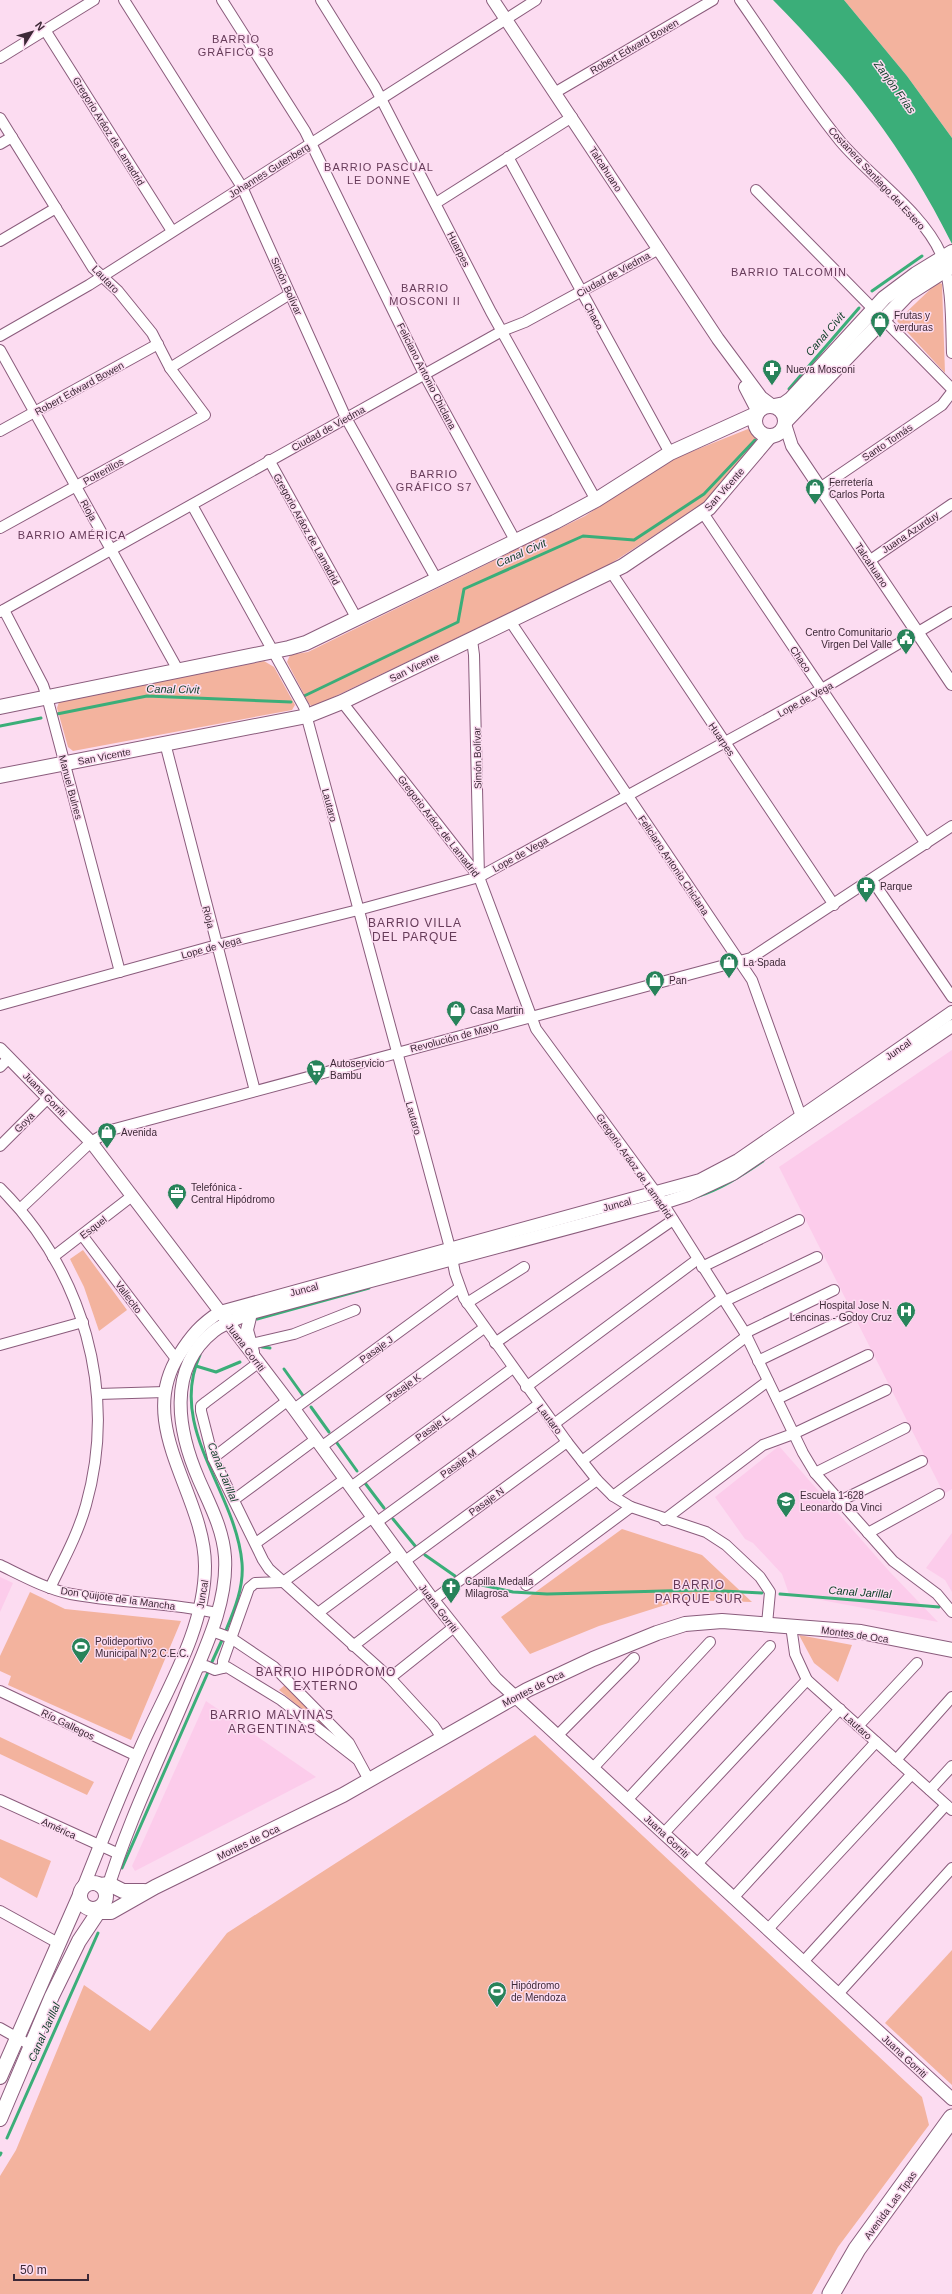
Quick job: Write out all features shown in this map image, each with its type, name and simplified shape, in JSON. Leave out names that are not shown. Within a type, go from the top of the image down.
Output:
[{"type":"highway","name":"Avenida Las Tipas","points":[[832,2294],[857,2250],[952,2118]]},
{"type":"main road","points":[[0,707],[178,670],[274,652],[306,643],[516,542],[596,500],[670,453],[757,413],[764,407],[784,404],[792,398],[873,308],[898,286],[948,261]]},
{"type":"main road","points":[[757,413],[755,424],[757,429],[765,435],[771,436],[781,432],[786,422],[884,319],[948,261]]},
{"type":"main road","points":[[773,406],[783,412],[786,422]]},
{"type":"main road","name":"San Vicente","points":[[0,776],[307,716],[342,702],[612,572],[703,513],[771,436]]},
{"type":"main road","name":"Montes de Oca","points":[[148,1890],[123,1891],[101,1898],[111,1912],[148,1890],[343,1795],[515,1696],[592,1659],[656,1633],[686,1624],[722,1620],[861,1632],[952,1650]]},
{"type":"main road","points":[[0,2077],[16,2037],[82,1891],[92,1883],[101,1898]]},
{"type":"main road","points":[[82,1891],[84,1905],[101,1898]]},
{"type":"main road","points":[[0,2119],[30,2045],[101,1898]]},
{"type":"street","points":[[0,58],[94,0]]},
{"type":"street","name":"Simón Bolívar","points":[[124,0],[242,187],[346,418],[437,580]]},
{"type":"street","name":"Feliciano Antonio Chiclana","points":[[222,0],[312,144],[424,374],[516,542]]},
{"type":"street","name":"Talcahuano","points":[[493,0],[556,92],[718,339],[760,397],[773,406]]},
{"type":"street","name":"Johannes Gutenberg","points":[[0,336],[89,285],[507,20],[536,0]]},
{"type":"street","name":"Robert Edward Bowen","points":[[556,92],[713,0]]},
{"type":"street","name":"Costanera Santiago del Estero","points":[[740,0],[841,142],[917,220],[948,261],[952,353]]},
{"type":"street","name":"Huarpes","points":[[325,1],[382,99],[502,331],[596,500]]},
{"type":"street","name":"Gregorio Aráoz de Lamadrid","points":[[45,30],[172,231]]},
{"type":"street","points":[[436,203],[572,117]]},
{"type":"street","name":"Lautaro","points":[[0,118],[93,268],[118,291],[158,344],[170,368],[206,415]]},
{"type":"street","points":[[0,144],[12,137]]},
{"type":"street","name":"Chaco","points":[[508,157],[670,453]]},
{"type":"street","points":[[756,190],[952,389]]},
{"type":"street","points":[[0,241],[56,208]]},
{"type":"street","name":"Ciudad de Viedma","points":[[2,611],[269,460],[502,331],[525,322],[659,249]]},
{"type":"street","points":[[170,368],[290,294]]},
{"type":"street","name":"Talcahuano","points":[[718,339],[757,413]]},
{"type":"street","name":"Robert Edward Bowen","points":[[0,431],[158,344]]},
{"type":"street","name":"Rioja","points":[[0,350],[178,670]]},
{"type":"street","name":"Santo Tomás","points":[[820,488],[942,405],[952,392]]},
{"type":"street","name":"Potrerillos","points":[[0,528],[206,415]]},
{"type":"street","name":"Talcahuano","points":[[786,422],[792,446],[952,684]]},
{"type":"street","name":"Talcahuano","points":[[771,436],[792,446]]},
{"type":"street","name":"Gregorio Aráoz de Lamadrid","points":[[269,460],[357,619]]},
{"type":"street","name":"Lautaro","points":[[192,504],[304,707],[451,1253],[459,1288],[467,1303],[512,1368],[596,1480],[613,1496],[631,1507],[664,1520],[706,1532],[726,1544],[760,1577],[770,1592],[767,1624]]},
{"type":"street","name":"Juana Azurduy","points":[[869,561],[952,504]]},
{"type":"street","name":"Chaco","points":[[703,513],[926,844]]},
{"type":"street","name":"Huarpes","points":[[612,572],[834,905]]},
{"type":"street","name":"Manuel Bulnes","points":[[2,611],[43,685],[47,697],[120,972]]},
{"type":"street","name":"Lope de Vega","points":[[0,1005],[217,945],[358,910],[479,877],[822,689],[918,634],[952,612]]},
{"type":"street","name":"Feliciano Antonio Chiclana","points":[[510,621],[752,980],[803,1121]]},
{"type":"street","name":"Simón Bolívar","points":[[472,640],[474,655],[479,877]]},
{"type":"street","name":"Gregorio Aráoz de Lamadrid","points":[[342,702],[479,877],[536,1029],[660,1198],[746,1335],[793,1434],[815,1473],[897,1565],[937,1594],[952,1612]]},
{"type":"street","name":"Rioja","points":[[165,743],[255,1091]]},
{"type":"street","name":"Revolución de Mayo","points":[[20,1209],[91,1142],[111,1130],[396,1052],[740,962],[761,953],[952,826]]},
{"type":"street","points":[[872,880],[952,997]]},
{"type":"street","name":"Juncal","points":[[803,1121],[952,1012]]},
{"type":"street","name":"Juncal","points":[[82,1891],[99,1846],[190,1638],[199,1608],[205,1579],[205,1553],[199,1526],[179,1476],[168,1438],[164,1411],[165,1392],[176,1359],[192,1334],[204,1322],[220,1312],[660,1198],[717,1172],[738,1160],[803,1121],[952,1026]]},
{"type":"street","name":"Juana Gorriti","points":[[0,1049],[91,1142],[291,1405],[429,1595],[496,1679],[952,2099]]},
{"type":"street","points":[[0,1067],[9,1058]]},
{"type":"street","name":"Goya","points":[[0,1146],[48,1098]]},
{"type":"street","points":[[0,1188],[20,1209],[53,1257],[70,1288],[83,1322],[93,1360],[98,1394],[98,1438],[91,1489],[80,1523],[50,1588]]},
{"type":"street","name":"Esquel","points":[[53,1257],[132,1196]]},
{"type":"street","points":[[495,1343],[673,1220]]},
{"type":"street","points":[[526,1387],[700,1263],[799,1220]]},
{"type":"street","name":"Vallecito","points":[[82,1235],[176,1359]]},
{"type":"street","name":"Juncal","points":[[101,1898],[212,1631],[217,1613],[225,1557],[222,1538],[184,1438],[179,1395],[184,1374],[193,1357],[214,1331],[251,1313],[451,1253]]},
{"type":"street","points":[[554,1424],[724,1300],[817,1256]]},
{"type":"street","points":[[467,1303],[524,1268]]},
{"type":"street","name":"Pasaje J","points":[[214,1458],[459,1288]]},
{"type":"street","points":[[582,1461],[746,1335],[834,1290]]},
{"type":"street","points":[[251,1344],[294,1334],[355,1310]]},
{"type":"street","points":[[251,1313],[247,1330],[257,1361],[201,1406],[214,1458],[269,1569],[390,1678],[434,1726],[442,1738]]},
{"type":"street","points":[[758,1361],[849,1317]]},
{"type":"street","points":[[0,1345],[83,1322]]},
{"type":"street","name":"Pasaje K","points":[[235,1499],[484,1328]]},
{"type":"street","points":[[777,1399],[868,1355]]},
{"type":"street","name":"Pasaje L","points":[[256,1544],[348,1483],[512,1368]]},
{"type":"street","points":[[613,1496],[768,1381]]},
{"type":"street","points":[[664,1520],[763,1445],[793,1434],[886,1390]]},
{"type":"street","points":[[98,1394],[165,1392]]},
{"type":"street","name":"Pasaje M","points":[[283,1582],[538,1404]]},
{"type":"street","points":[[815,1473],[905,1428]]},
{"type":"street","name":"Pasaje N","points":[[318,1613],[402,1557],[567,1442]]},
{"type":"street","points":[[840,1501],[922,1460]]},
{"type":"street","points":[[353,1646],[596,1480]]},
{"type":"street","points":[[868,1533],[939,1494]]},
{"type":"street","points":[[526,1585],[631,1507]]},
{"type":"street","name":"Don Quijote de la Mancha","points":[[0,1566],[50,1588],[71,1594],[199,1608],[217,1613]]},
{"type":"street","points":[[223,1668],[231,1638],[249,1588],[254,1583],[283,1582]]},
{"type":"street","name":"Lautaro","points":[[791,1626],[795,1654],[807,1680],[949,1808]]},
{"type":"street","points":[[390,1678],[454,1627]]},
{"type":"street","points":[[212,1631],[231,1638],[274,1667],[349,1743],[369,1780]]},
{"type":"street","points":[[593,1768],[710,1642]]},
{"type":"street","points":[[628,1800],[770,1646]]},
{"type":"street","points":[[557,1736],[634,1658]]},
{"type":"street","points":[[858,1726],[917,1663]]},
{"type":"street","points":[[197,1667],[206,1666],[215,1670],[227,1667],[281,1700],[358,1760]]},
{"type":"street","points":[[664,1833],[807,1680]]},
{"type":"street","name":"Río Gallegos","points":[[0,1691],[138,1756]]},
{"type":"street","points":[[896,1760],[952,1697]]},
{"type":"street","points":[[697,1864],[840,1709]]},
{"type":"street","points":[[733,1898],[876,1742]]},
{"type":"street","points":[[930,1790],[952,1766]]},
{"type":"street","points":[[768,1930],[912,1774]]},
{"type":"street","name":"América","points":[[0,1800],[119,1854]]},
{"type":"street","points":[[803,1962],[949,1808]]},
{"type":"street","points":[[838,1994],[952,1868]]},
{"type":"street","points":[[0,1911],[58,1943]]},
{"type":"street","points":[[0,2028],[30,2045]]},
{"type":"shaded area","points":[[844,0],[952,0],[952,138],[907,76]]},
{"type":"shaded area","points":[[938,282],[942,284],[945,373],[897,321]]},
{"type":"shaded area","points":[[748,429],[756,437],[755,444],[704,503],[607,566],[317,705],[311,706],[308,702],[287,662],[290,655],[308,652],[585,516],[668,461]]},
{"type":"shaded area","points":[[264,661],[274,667],[295,705],[292,710],[73,751],[68,747],[57,708],[59,702]]},
{"type":"shaded area","name":"Hospital Jose N. Lencinas - Godoy Cruz","points":[[952,1050],[952,1489],[944,1494],[779,1167]]},
{"type":"shaded area","points":[[83,1250],[127,1310],[99,1331],[84,1287],[70,1259]]},
{"type":"shaded area","name":"Escuela 1-628 Leonardo Da Vinci","points":[[779,1446],[889,1571],[938,1622],[789,1594],[782,1574],[753,1543],[745,1539],[715,1497]]},
{"type":"shaded area","points":[[622,1529],[702,1555],[752,1602],[681,1600],[599,1626],[530,1654],[501,1617]]},
{"type":"shaded area","points":[[952,1533],[952,1592],[945,1580],[926,1568]]},
{"type":"shaded area","points":[[0,1577],[13,1583],[0,1612]]},
{"type":"shaded area","name":"Polideportivo Municipal N°2 C.E.C.","points":[[30,1592],[65,1609],[181,1621],[131,1740],[8,1685],[11,1676],[0,1671],[0,1656]]},
{"type":"shaded area","points":[[799,1635],[852,1645],[838,1682],[814,1663]]},
{"type":"shaded area","points":[[285,1685],[339,1740],[279,1690]]},
{"type":"shaded area","points":[[206,1701],[316,1777],[135,1871],[132,1866]]},
{"type":"shaded area","name":"Hipódromo de Mendoza","points":[[535,1735],[922,2097],[929,2125],[838,2247],[812,2294],[0,2294],[0,2176],[16,2150],[84,1985],[150,2031],[227,1933]]},
{"type":"shaded area","points":[[0,1737],[94,1782],[87,1795],[0,1754]]},
{"type":"shaded area","points":[[0,1839],[51,1861],[37,1898],[0,1877]]},
{"type":"shaded area","points":[[952,1950],[952,2085],[885,2023]]},
{"type":"water","name":"Zanjón Frías","points":[[773,0],[844,0],[907,76],[952,138],[952,244],[915,176],[873,114],[826,56]]},
{"type":"waterway","name":"Canal Civit","points":[[872,291],[922,256]]},
{"type":"waterway","name":"Canal Civit","points":[[789,389],[859,308]]},
{"type":"waterway","name":"Canal Civit","points":[[302,697],[458,622],[464,589],[583,536],[634,540],[704,494],[755,440]]},
{"type":"waterway","name":"Canal Civit","points":[[57,714],[147,696],[291,702]]},
{"type":"waterway","name":"Canal Civit","points":[[0,726],[41,718]]},
{"type":"waterway","points":[[696,1197],[731,1182],[763,1161]]},
{"type":"waterway","points":[[257,1319],[369,1288]]},
{"type":"waterway","points":[[262,1347],[270,1348]]},
{"type":"waterway","name":"Canal Jarillal","points":[[200,1355],[192,1382],[192,1408],[197,1434],[228,1510],[237,1536],[242,1563],[242,1580],[236,1606],[226,1630]]},
{"type":"waterway","name":"Canal Jarillal","points":[[196,1366],[216,1372],[240,1362]]},
{"type":"waterway","points":[[284,1369],[304,1397]]},
{"type":"waterway","points":[[311,1407],[329,1432]]},
{"type":"waterway","points":[[337,1443],[357,1471]]},
{"type":"waterway","points":[[365,1483],[384,1508]]},
{"type":"waterway","points":[[393,1519],[416,1547]]},
{"type":"waterway","points":[[425,1555],[455,1576]]},
{"type":"waterway","points":[[468,1582],[513,1592],[547,1594],[703,1590],[762,1593]]},
{"type":"waterway","name":"Canal Jarillal","points":[[780,1594],[939,1607]]},
{"type":"waterway","points":[[211,1664],[223,1638]]},
{"type":"waterway","name":"Canal Jarillal","points":[[122,1868],[209,1670]]},
{"type":"waterway","name":"Canal Jarillal","points":[[7,2138],[98,1933]]},
{"type":"place","name":"Frutas y verduras","points":[[880,338]]},
{"type":"place","name":"Nueva Mosconi","points":[[772,386]]},
{"type":"place","name":"Ferretería Carlos Porta","points":[[815,505]]},
{"type":"place","name":"Centro Comunitario Virgen Del Valle","points":[[906,655]]},
{"type":"place","name":"Parque","points":[[866,903]]},
{"type":"place","name":"La Spada","points":[[729,979]]},
{"type":"place","name":"Pan","points":[[655,997]]},
{"type":"place","name":"Casa Martin","points":[[456,1027]]},
{"type":"place","name":"Autoservicio Bambu","points":[[316,1086]]},
{"type":"place","name":"Avenida","points":[[107,1149]]},
{"type":"place","name":"Telefónica - Central Hipódromo","points":[[177,1210]]},
{"type":"place","name":"Hospital Jose N. Lencinas - Godoy Cruz","points":[[906,1328]]},
{"type":"place","name":"Escuela 1-628 Leonardo Da Vinci","points":[[786,1518]]},
{"type":"place","name":"Capilla Medalla Milagrosa","points":[[451,1604]]},
{"type":"place","name":"Polideportivo Municipal N°2 C.E.C.","points":[[81,1664]]},
{"type":"place","name":"Hipódromo de Mendoza","points":[[497,2008]]},
{"type":"district","name":"BARRIO GRÁFICO S8","points":[[236,45]]},
{"type":"district","name":"BARRIO PASCUAL LE DONNE","points":[[379,173]]},
{"type":"district","name":"BARRIO TALCOMIN","points":[[789,272]]},
{"type":"district","name":"BARRIO MOSCONI II","points":[[425,294]]},
{"type":"district","name":"BARRIO GRÁFICO S7","points":[[434,480]]},
{"type":"district","name":"BARRIO AMÉRICA","points":[[72,535]]},
{"type":"district","name":"BARRIO VILLA DEL PARQUE","points":[[415,930]]},
{"type":"district","name":"BARRIO PARQUE SUR","points":[[699,1592]]},
{"type":"district","name":"BARRIO HIPÓDROMO EXTERNO","points":[[326,1679]]},
{"type":"district","name":"BARRIO MALVINAS ARGENTINAS","points":[[272,1722]]}]
